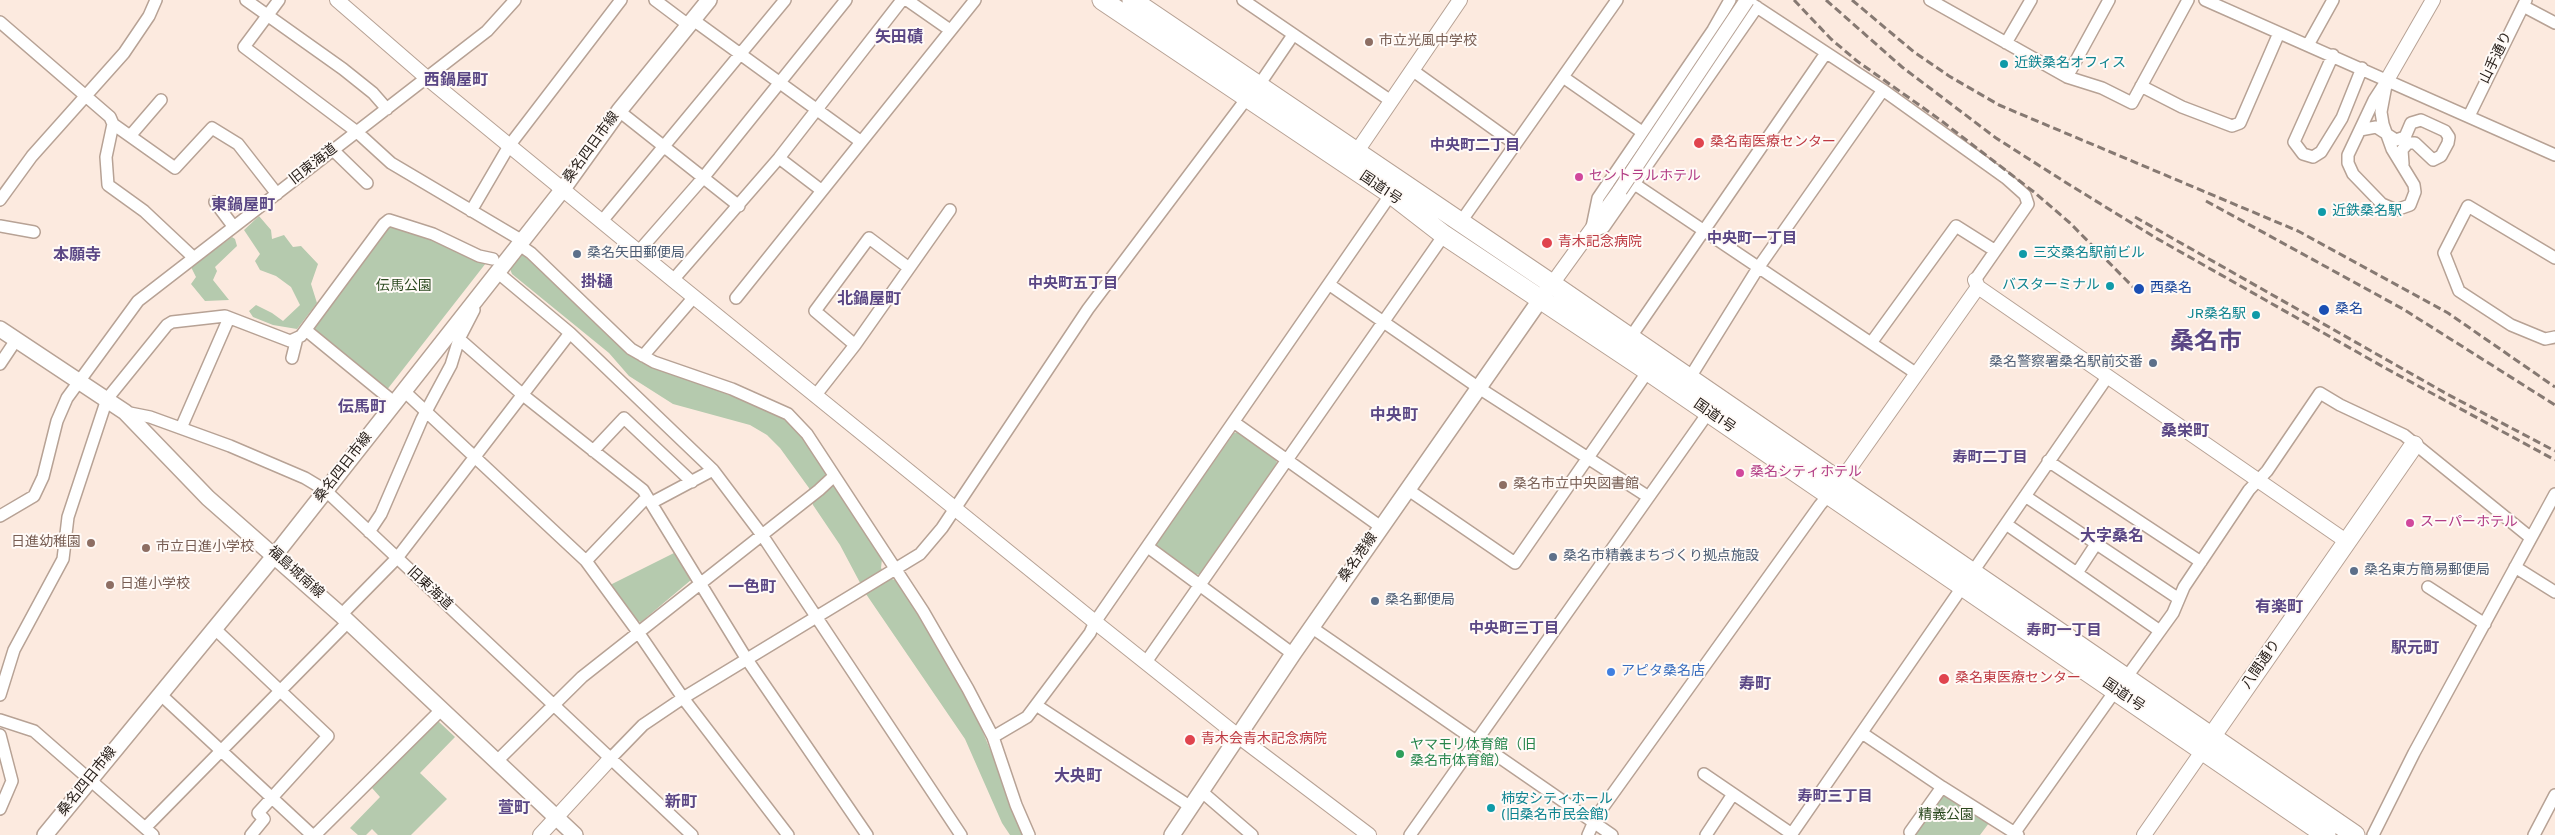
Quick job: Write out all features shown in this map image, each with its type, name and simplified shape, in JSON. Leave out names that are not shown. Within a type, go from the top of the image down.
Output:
[{"type":"highway","name":"国道1号","points":[[1102,0],[1253,92],[1351,159],[1460,223],[1552,284],[1689,379],[1834,489],[2207,743],[2355,835]]},
{"type":"highway","name":"国道1号","points":[[1132,0],[1152,6],[1253,92]]},
{"type":"highway","name":"国道1号","points":[[1351,159],[1391,194],[1444,235],[1708,413],[1834,489]]},
{"type":"highway","name":"国道1号","points":[[2207,743],[2326,835]]},
{"type":"main road","name":"桑名四日市線","points":[[45,835],[275,556],[399,397],[454,335],[485,288],[495,265],[519,242],[563,189],[618,111],[709,0]]},
{"type":"main road","name":"桑名港線","points":[[1172,835],[1311,627],[1552,284]]},
{"type":"main road","name":"福島城南線","points":[[0,329],[80,380],[125,412],[208,498],[345,618],[575,835]]},
{"type":"main road","name":"八間通り","points":[[2207,743],[2414,445]]},
{"type":"street","points":[[0,200],[32,156],[124,53],[149,16],[156,0]]},
{"type":"street","points":[[246,0],[268,14],[350,75],[373,93],[387,109]]},
{"type":"street","points":[[279,0],[244,47],[357,132],[390,163],[519,242],[631,349],[643,356],[739,392],[788,414],[807,434],[833,477],[943,644],[993,737],[1028,834]]},
{"type":"street","points":[[337,0],[509,146],[815,396],[1238,736],[1369,835]]},
{"type":"street","name":"旧東海道","points":[[0,516],[34,496],[43,477],[57,421],[67,398],[138,301],[487,31],[515,0]]},
{"type":"street","points":[[471,211],[509,146],[621,0]]},
{"type":"street","points":[[656,0],[742,55],[860,141]]},
{"type":"street","points":[[602,221],[742,55],[785,0]]},
{"type":"street","points":[[639,251],[703,178],[846,0]]},
{"type":"street","points":[[673,280],[779,158],[902,0]]},
{"type":"street","points":[[907,0],[950,30]]},
{"type":"street","points":[[736,298],[975,0]]},
{"type":"street","points":[[1243,0],[1391,101]]},
{"type":"street","points":[[1351,159],[1460,0]]},
{"type":"street","points":[[1460,223],[1617,0]]},
{"type":"street","points":[[1591,232],[1598,198],[1713,30],[1730,0]]},
{"type":"street","points":[[1930,0],[1943,3],[2006,44],[2067,77],[2102,88],[2132,104],[2188,0]]},
{"type":"street","points":[[2006,44],[2031,0]]},
{"type":"street","points":[[2067,77],[2109,0]]},
{"type":"street","points":[[2206,0],[2555,155]]},
{"type":"street","points":[[2308,45],[2333,0]]},
{"type":"street","points":[[2387,80],[2381,112],[2385,131],[2415,192],[2410,205],[2396,210],[2382,204],[2349,169],[2348,156],[2374,100],[2433,0]]},
{"type":"street","points":[[1591,232],[1604,227],[1636,185],[1750,2]]},
{"type":"street","points":[[1588,835],[1608,801],[1917,374],[1977,283],[1994,250],[2028,204],[2025,195],[2006,178],[1883,90],[1750,2]]},
{"type":"street","points":[[1552,284],[1591,232],[1750,2]]},
{"type":"street","points":[[2524,3],[2555,23]]},
{"type":"street","name":"山手通り","points":[[2469,116],[2524,3]]},
{"type":"street","points":[[0,22],[110,117],[114,124],[175,168],[212,128],[238,144],[277,194]]},
{"type":"street","points":[[2141,86],[2189,110],[2232,126],[2240,123],[2279,32]]},
{"type":"street","points":[[540,835],[643,725],[746,658],[920,554],[942,528],[1088,309],[1253,92],[1293,35]]},
{"type":"street","points":[[1630,338],[1826,53]]},
{"type":"street","points":[[2333,55],[2294,142],[2304,154],[2313,157],[2321,152],[2342,118],[2362,68]]},
{"type":"street","points":[[1412,70],[1515,144]]},
{"type":"street","points":[[1563,76],[1642,132]]},
{"type":"street","points":[[1689,379],[1758,268],[1883,90]]},
{"type":"street","points":[[130,136],[161,100]]},
{"type":"street","points":[[618,111],[739,206]]},
{"type":"street","points":[[2360,130],[2371,126],[2385,131],[2391,138],[2400,140],[2405,137],[2411,123],[2420,120],[2445,131],[2449,137],[2442,156],[2436,160],[2429,158],[2416,143],[2404,146],[2402,150],[2404,170]]},
{"type":"street","points":[[114,124],[106,157],[108,185],[144,211],[193,257]]},
{"type":"street","points":[[333,150],[367,183]]},
{"type":"street","points":[[779,158],[822,190]]},
{"type":"street","points":[[1636,185],[1917,374]]},
{"type":"street","points":[[993,737],[1027,717],[1090,633],[1095,622],[1235,423],[1391,194]]},
{"type":"street","points":[[215,202],[233,226]]},
{"type":"street","points":[[2555,258],[2468,206],[2444,253],[2459,291],[2511,325],[2545,339],[2555,337]]},
{"type":"street","points":[[815,396],[855,345],[950,210]]},
{"type":"street","points":[[0,695],[14,650],[63,559],[68,517],[107,399],[167,325],[172,322],[224,316],[290,341],[297,338],[307,331],[384,224],[389,220],[433,234],[495,265],[570,333],[713,470],[762,535],[959,832],[946,835]]},
{"type":"street","points":[[0,226],[34,232]]},
{"type":"street","points":[[1872,344],[1956,226],[1994,250]]},
{"type":"street","points":[[1146,662],[1444,235]]},
{"type":"street","points":[[855,345],[815,311],[870,238],[909,268]]},
{"type":"street","points":[[1977,283],[2346,541]]},
{"type":"street","points":[[1330,285],[1479,388],[1647,496]]},
{"type":"street","points":[[643,356],[694,297]]},
{"type":"street","points":[[181,428],[230,318]]},
{"type":"street","points":[[307,331],[399,397],[427,411],[586,561],[683,698],[788,835]]},
{"type":"street","points":[[0,720],[34,732],[149,832],[220,750],[281,690],[397,558],[570,333]]},
{"type":"street","points":[[454,335],[523,395],[643,490],[746,658],[867,835]]},
{"type":"street","points":[[369,532],[381,514],[427,411],[451,365],[454,335]]},
{"type":"street","points":[[292,358],[297,338]]},
{"type":"street","points":[[0,364],[16,340]]},
{"type":"street","points":[[1407,489],[1514,563],[1648,371]]},
{"type":"street","points":[[1704,774],[1792,834],[2108,376]]},
{"type":"street","points":[[1862,733],[2015,834],[2120,684],[2173,613],[2184,587],[2249,490],[2267,471],[2320,393],[2340,405],[2404,435],[2530,538]]},
{"type":"street","name":"旧東海道","points":[[125,412],[150,417],[181,428],[305,478],[325,490],[692,835]]},
{"type":"street","points":[[1410,835],[1647,496],[1708,413]]},
{"type":"street","points":[[593,451],[624,418],[692,482]]},
{"type":"street","points":[[1235,423],[1381,527]]},
{"type":"street","points":[[2048,461],[2201,562]]},
{"type":"street","points":[[586,561],[649,500],[692,482],[713,470]]},
{"type":"street","points":[[496,762],[552,704],[582,677],[833,477]]},
{"type":"street","points":[[2373,835],[2418,745],[2555,494]]},
{"type":"street","points":[[2025,496],[2179,599]]},
{"type":"street","points":[[2006,524],[2160,631]]},
{"type":"street","points":[[2078,573],[2096,544]]},
{"type":"street","points":[[1148,547],[1293,654]]},
{"type":"street","points":[[2515,567],[2555,592]]},
{"type":"street","points":[[2428,587],[2484,624]]},
{"type":"street","points":[[1311,627],[1612,835]]},
{"type":"street","points":[[215,629],[328,736],[258,814],[264,819],[251,835]]},
{"type":"street","points":[[160,694],[313,835],[441,710]]},
{"type":"street","points":[[1036,705],[1191,807]]},
{"type":"street","points":[[0,736],[12,780],[0,809]]},
{"type":"street","name":"八間通り","points":[[2148,834],[2207,743]]},
{"type":"street","points":[[1910,832],[1942,787]]},
{"type":"street","points":[[1201,791],[1252,835]]},
{"type":"street","points":[[1706,835],[1733,794]]},
{"type":"street","points":[[2534,835],[2555,795]]},
{"type":"green space","points":[[259,216],[271,230],[272,239],[284,235],[293,247],[301,246],[318,264],[311,284],[317,303],[297,329],[273,325],[253,317],[249,311],[256,305],[283,321],[300,305],[291,287],[276,276],[260,270],[255,261],[260,254],[244,230]]},
{"type":"green space","name":"伝馬公園","points":[[389,225],[421,234],[486,263],[386,391],[313,328]]},
{"type":"green space","points":[[232,237],[235,239],[237,246],[215,267],[217,271],[213,280],[229,300],[205,301],[191,284],[196,277],[191,267]]},
{"type":"green space","points":[[521,253],[584,309],[632,356],[784,417],[796,428],[882,559],[881,568],[889,578],[898,581],[969,698],[1025,835],[1010,835],[1002,823],[965,739],[866,594],[840,545],[813,505],[809,488],[780,448],[767,435],[750,425],[673,404],[629,376],[609,353],[512,274],[510,269]]},
{"type":"green space","points":[[1238,432],[1276,458],[1277,463],[1200,574],[1194,575],[1157,548],[1157,543],[1234,433]]},
{"type":"green space","points":[[674,553],[691,580],[641,622],[637,621],[610,585]]},
{"type":"green space","points":[[438,721],[455,737],[420,773],[447,799],[411,835],[378,835],[372,829],[366,835],[358,835],[350,828],[380,797],[372,788]]},
{"type":"green space","name":"精義公園","points":[[1941,792],[1989,823],[1980,835],[1914,835]]},
{"type":"railway","points":[[1794,0],[1831,39],[1857,61],[1939,119],[2034,192],[2070,223],[2137,291]]},
{"type":"railway","points":[[1826,0],[1902,67],[1996,138],[2065,182],[2156,238],[2387,369],[2555,460]]},
{"type":"railway","points":[[1852,0],[1914,52],[1949,76],[1999,105],[2298,231],[2448,313],[2555,387]]},
{"type":"railway","points":[[2206,201],[2403,309],[2555,405]]},
{"type":"railway","points":[[2135,217],[2447,394],[2555,451]]},
{"type":"place","name":"市立光風中学校","points":[[1369,42]]},
{"type":"place","name":"近鉄桑名オフィス","points":[[2004,64]]},
{"type":"place","name":"桑名南医療センター","points":[[1699,143]]},
{"type":"place","name":"セントラルホテル","points":[[1579,177]]},
{"type":"place","name":"近鉄桑名駅","points":[[2322,212]]},
{"type":"place","name":"青木記念病院","points":[[1547,243]]},
{"type":"place","name":"桑名矢田郵便局","points":[[577,254]]},
{"type":"place","name":"三交桑名駅前ビル","points":[[2023,254]]},
{"type":"place","name":"バスターミナル","points":[[2110,286]]},
{"type":"place","name":"西桑名","points":[[2139,289]]},
{"type":"place","name":"桑名","points":[[2324,310]]},
{"type":"place","name":"JR桑名駅","points":[[2256,315]]},
{"type":"place","name":"桑名警察署桑名駅前交番","points":[[2153,363]]},
{"type":"place","name":"桑名シティホテル","points":[[1740,473]]},
{"type":"place","name":"桑名市立中央図書館","points":[[1503,485]]},
{"type":"place","name":"スーパーホテル","points":[[2410,523]]},
{"type":"place","name":"日進幼稚園","points":[[91,543]]},
{"type":"place","name":"市立日進小学校","points":[[146,548]]},
{"type":"place","name":"桑名市精義まちづくり拠点施設","points":[[1553,557]]},
{"type":"place","name":"桑名東方簡易郵便局","points":[[2354,571]]},
{"type":"place","name":"日進小学校","points":[[110,585]]},
{"type":"place","name":"桑名郵便局","points":[[1375,601]]},
{"type":"place","name":"アピタ桑名店","points":[[1611,672]]},
{"type":"place","name":"桑名東医療センター","points":[[1944,679]]},
{"type":"place","name":"青木会青木記念病院","points":[[1190,740]]},
{"type":"place","name":"ヤマモリ体育館（旧 桑名市体育館）","points":[[1400,754]]},
{"type":"place","name":"柿安シティホール (旧桑名市民会館)","points":[[1491,808]]},
{"type":"district","name":"矢田磧","points":[[899,39]]},
{"type":"district","name":"西鍋屋町","points":[[456,82]]},
{"type":"district","name":"中央町二丁目","points":[[1475,147]]},
{"type":"district","name":"東鍋屋町","points":[[243,207]]},
{"type":"district","name":"中央町一丁目","points":[[1752,240]]},
{"type":"district","name":"本願寺","points":[[77,257]]},
{"type":"district","name":"掛樋","points":[[597,284]]},
{"type":"district","name":"中央町五丁目","points":[[1073,285]]},
{"type":"district","name":"北鍋屋町","points":[[869,301]]},
{"type":"district","name":"桑名市","points":[[2206,344]]},
{"type":"district","name":"伝馬町","points":[[362,409]]},
{"type":"district","name":"中央町","points":[[1394,417]]},
{"type":"district","name":"桑栄町","points":[[2185,433]]},
{"type":"district","name":"寿町二丁目","points":[[1990,459]]},
{"type":"district","name":"大字桑名","points":[[2112,538]]},
{"type":"district","name":"一色町","points":[[752,589]]},
{"type":"district","name":"有楽町","points":[[2279,609]]},
{"type":"district","name":"中央町三丁目","points":[[1514,630]]},
{"type":"district","name":"寿町一丁目","points":[[2064,632]]},
{"type":"district","name":"駅元町","points":[[2415,650]]},
{"type":"district","name":"寿町","points":[[1755,686]]},
{"type":"district","name":"大央町","points":[[1078,778]]},
{"type":"district","name":"寿町三丁目","points":[[1835,798]]},
{"type":"district","name":"新町","points":[[681,804]]},
{"type":"district","name":"萱町","points":[[514,810]]}]
